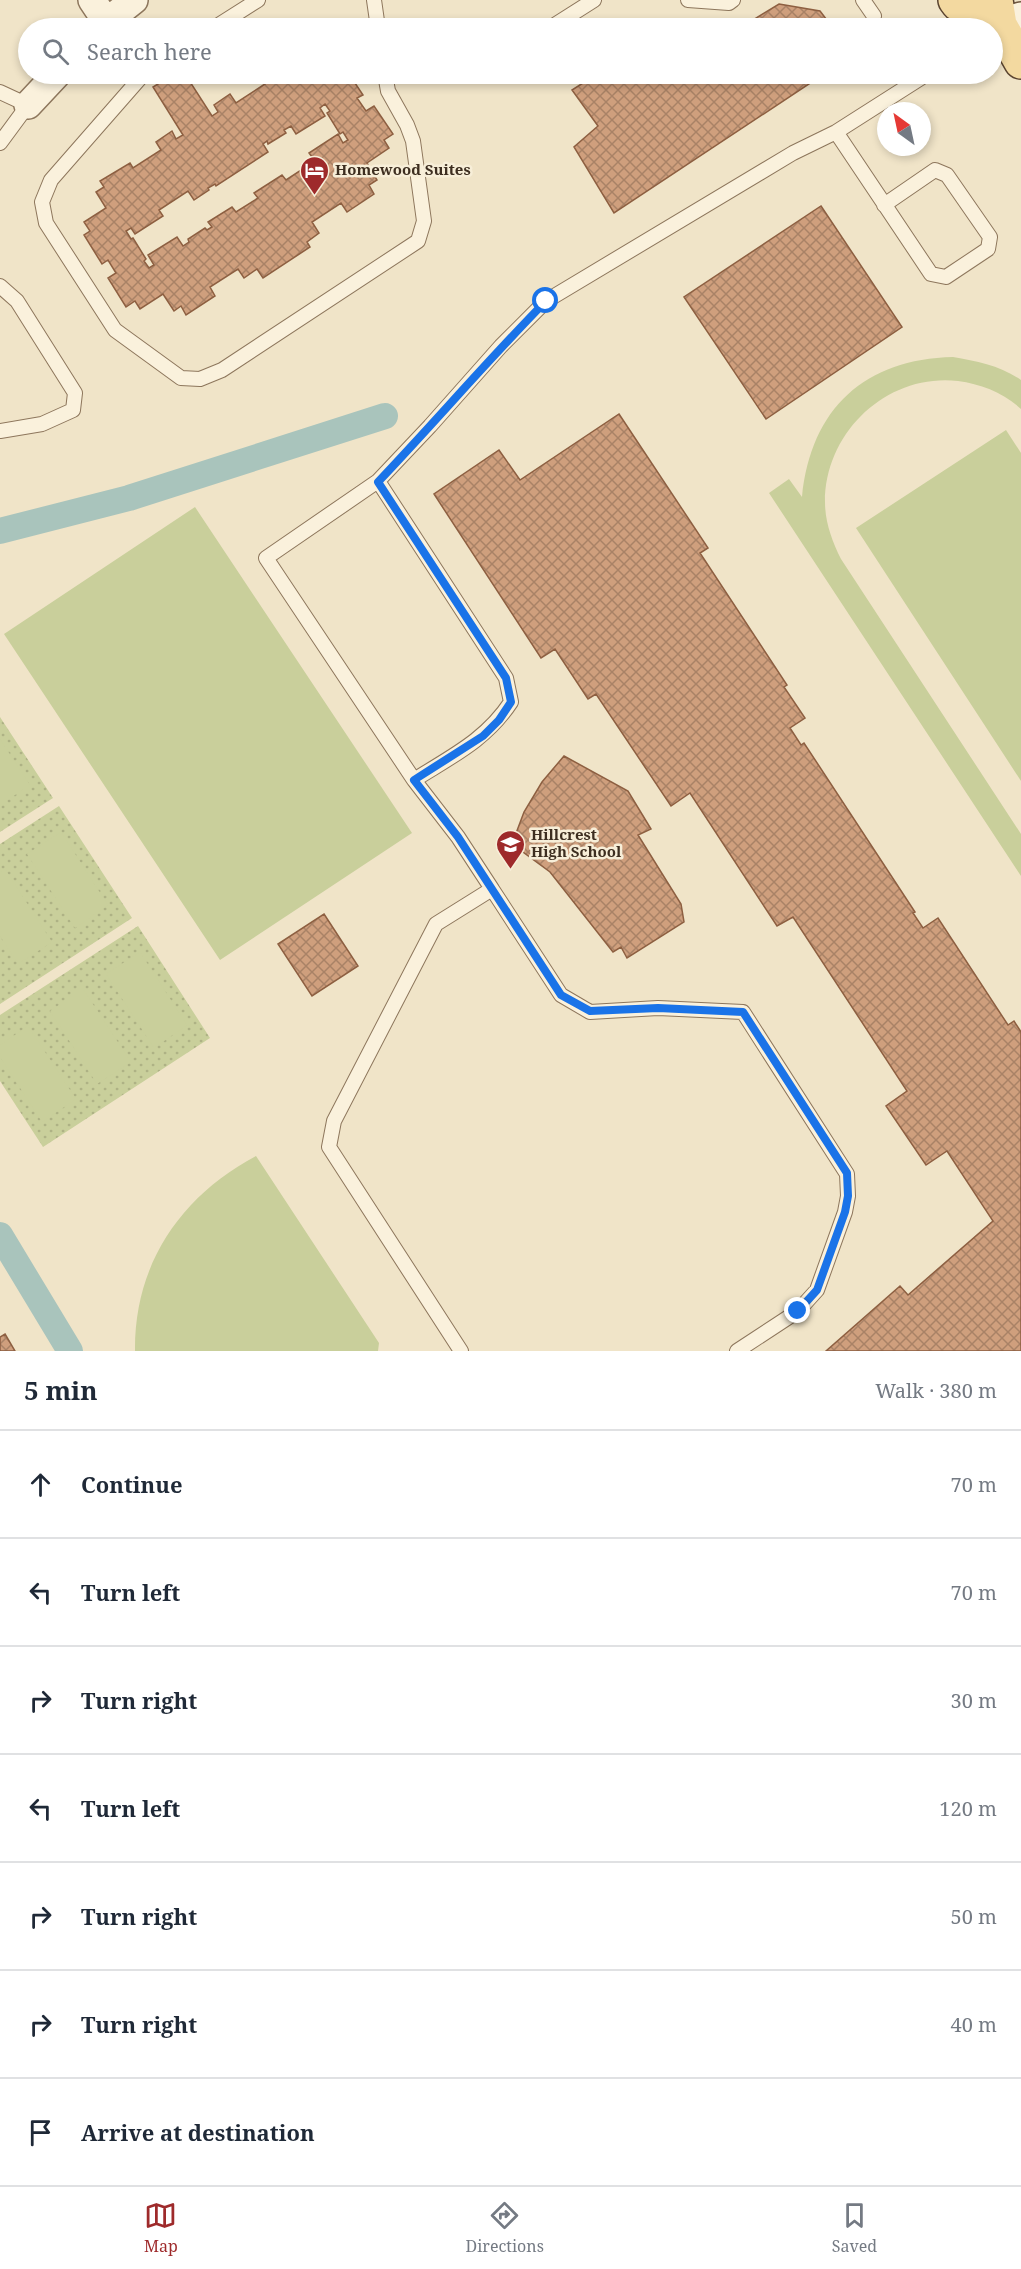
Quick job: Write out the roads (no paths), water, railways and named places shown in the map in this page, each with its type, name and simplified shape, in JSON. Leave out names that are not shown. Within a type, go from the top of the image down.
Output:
[{"type":"main road","points":[[955,0],[958,4],[999,18]]},
{"type":"main road","points":[[1003,21],[1021,62]]},
{"type":"street","points":[[104,18],[134,0]]},
{"type":"street","points":[[28,105],[48,84]]},
{"type":"lane","points":[[230,18],[258,0]]},
{"type":"lane","points":[[374,0],[377,18]]},
{"type":"lane","points":[[566,18],[594,0]]},
{"type":"lane","points":[[688,0],[729,3],[733,0]]},
{"type":"lane","points":[[863,0],[874,16]]},
{"type":"lane","points":[[134,84],[51,180],[42,202],[46,224],[115,330],[181,378],[200,378],[222,370],[418,241],[424,221],[413,141],[388,91],[387,84]]},
{"type":"lane","points":[[737,1351],[798,1311],[817,1290],[845,1212],[848,1196],[847,1173],[743,1012],[658,1008],[590,1011],[561,995],[458,837],[414,780],[266,558],[378,482],[501,346],[546,301],[793,153],[836,132],[911,84]]},
{"type":"lane","points":[[0,92],[28,105],[0,143]]},
{"type":"lane","points":[[836,132],[884,205],[931,274],[946,277],[988,249],[990,237],[947,175],[935,170],[884,205]]},
{"type":"lane","points":[[0,286],[17,301],[75,393],[73,410],[42,424],[0,431]]},
{"type":"lane","points":[[378,482],[506,678],[511,702],[499,720],[483,736],[414,780]]},
{"type":"lane","points":[[461,1351],[329,1147],[334,1121],[436,924],[492,889]]},
{"type":"waterway","points":[[0,531],[129,498],[385,416]]},
{"type":"waterway","points":[[0,1235],[70,1351]]},
{"type":"place","name":"Homewood Suites","points":[[314,196]]},
{"type":"place","name":"Hillcrest High School","points":[[510,870]]}]
